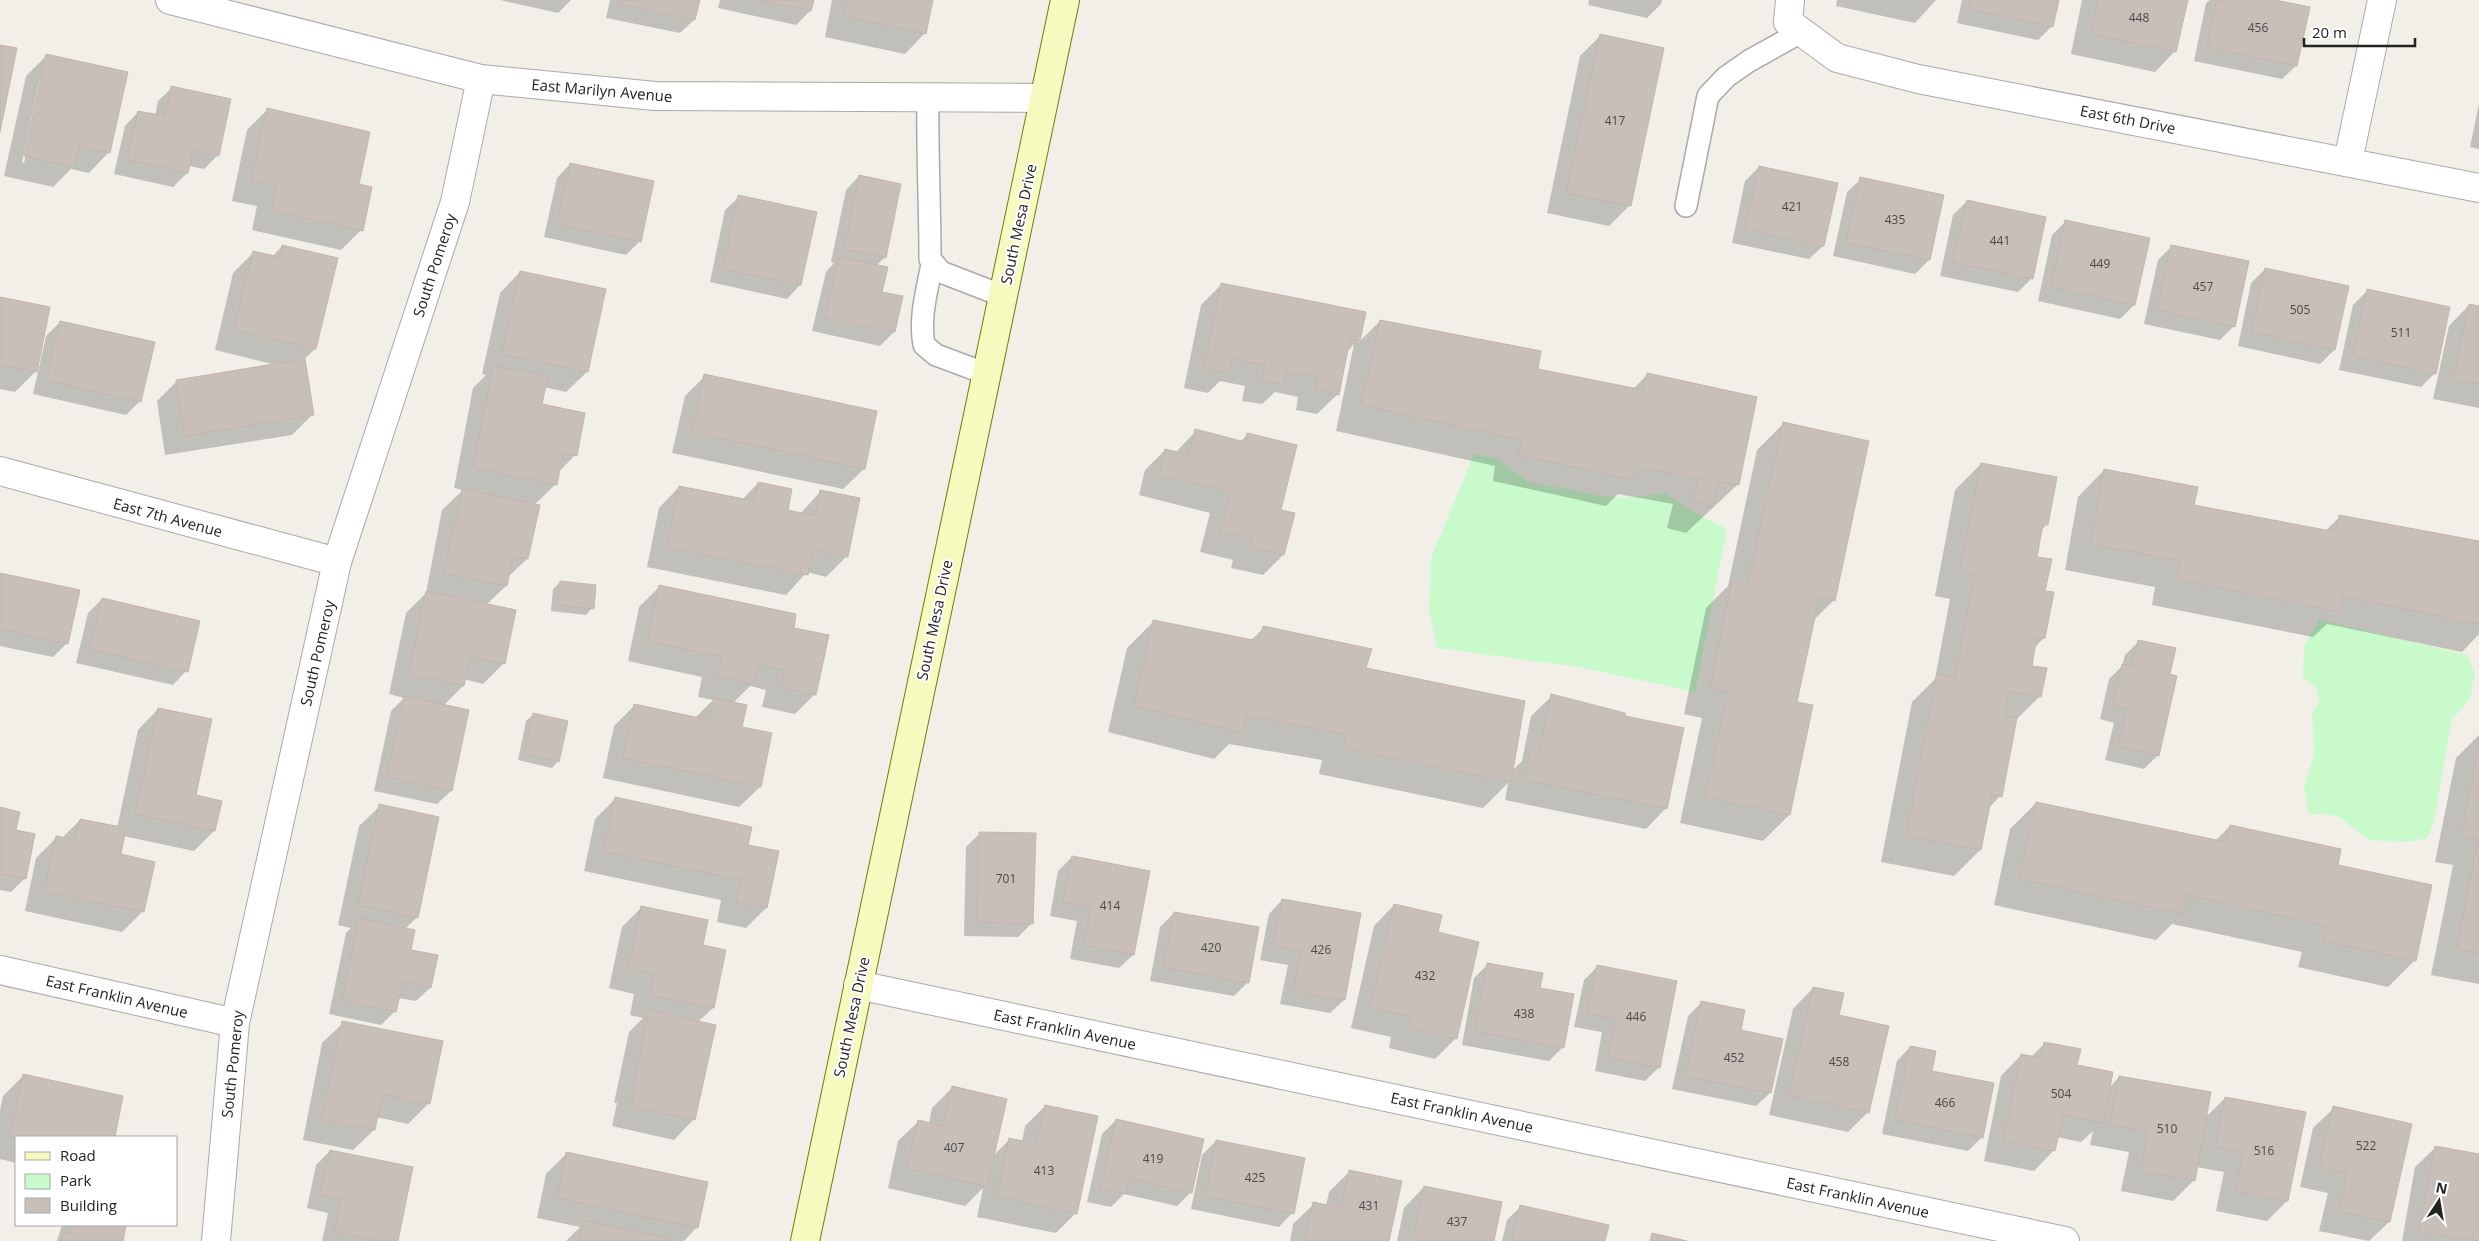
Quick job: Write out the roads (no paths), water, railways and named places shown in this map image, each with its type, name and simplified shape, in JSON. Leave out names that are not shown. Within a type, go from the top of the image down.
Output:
[{"type":"main road","name":"South Mesa Drive","points":[[805,1241],[1065,0]]},
{"type":"street","name":"East Marilyn Avenue","points":[[170,0],[481,78],[655,96],[824,99],[928,97],[1044,98]]},
{"type":"street","points":[[2348,161],[2382,0]]},
{"type":"street","name":"East 6th Drive","points":[[1793,18],[1837,58],[1918,79],[2348,161],[2479,188]]},
{"type":"street","name":"South Pomeroy","points":[[216,1241],[234,1023],[337,562],[455,202],[481,78]]},
{"type":"street","name":"East 7th Avenue","points":[[0,471],[337,562]]},
{"type":"street","name":"East Franklin Avenue","points":[[0,970],[234,1023]]},
{"type":"street","name":"East Franklin Avenue","points":[[858,985],[2066,1241]]},
{"type":"lane","points":[[1686,206],[1708,96],[1726,77],[1749,61],[1793,18]]},
{"type":"lane","points":[[928,97],[927,164],[930,199],[930,259],[932,264],[941,272],[1003,296]]},
{"type":"lane","points":[[932,264],[924,302],[922,330],[924,345],[936,355],[987,374]]}]
